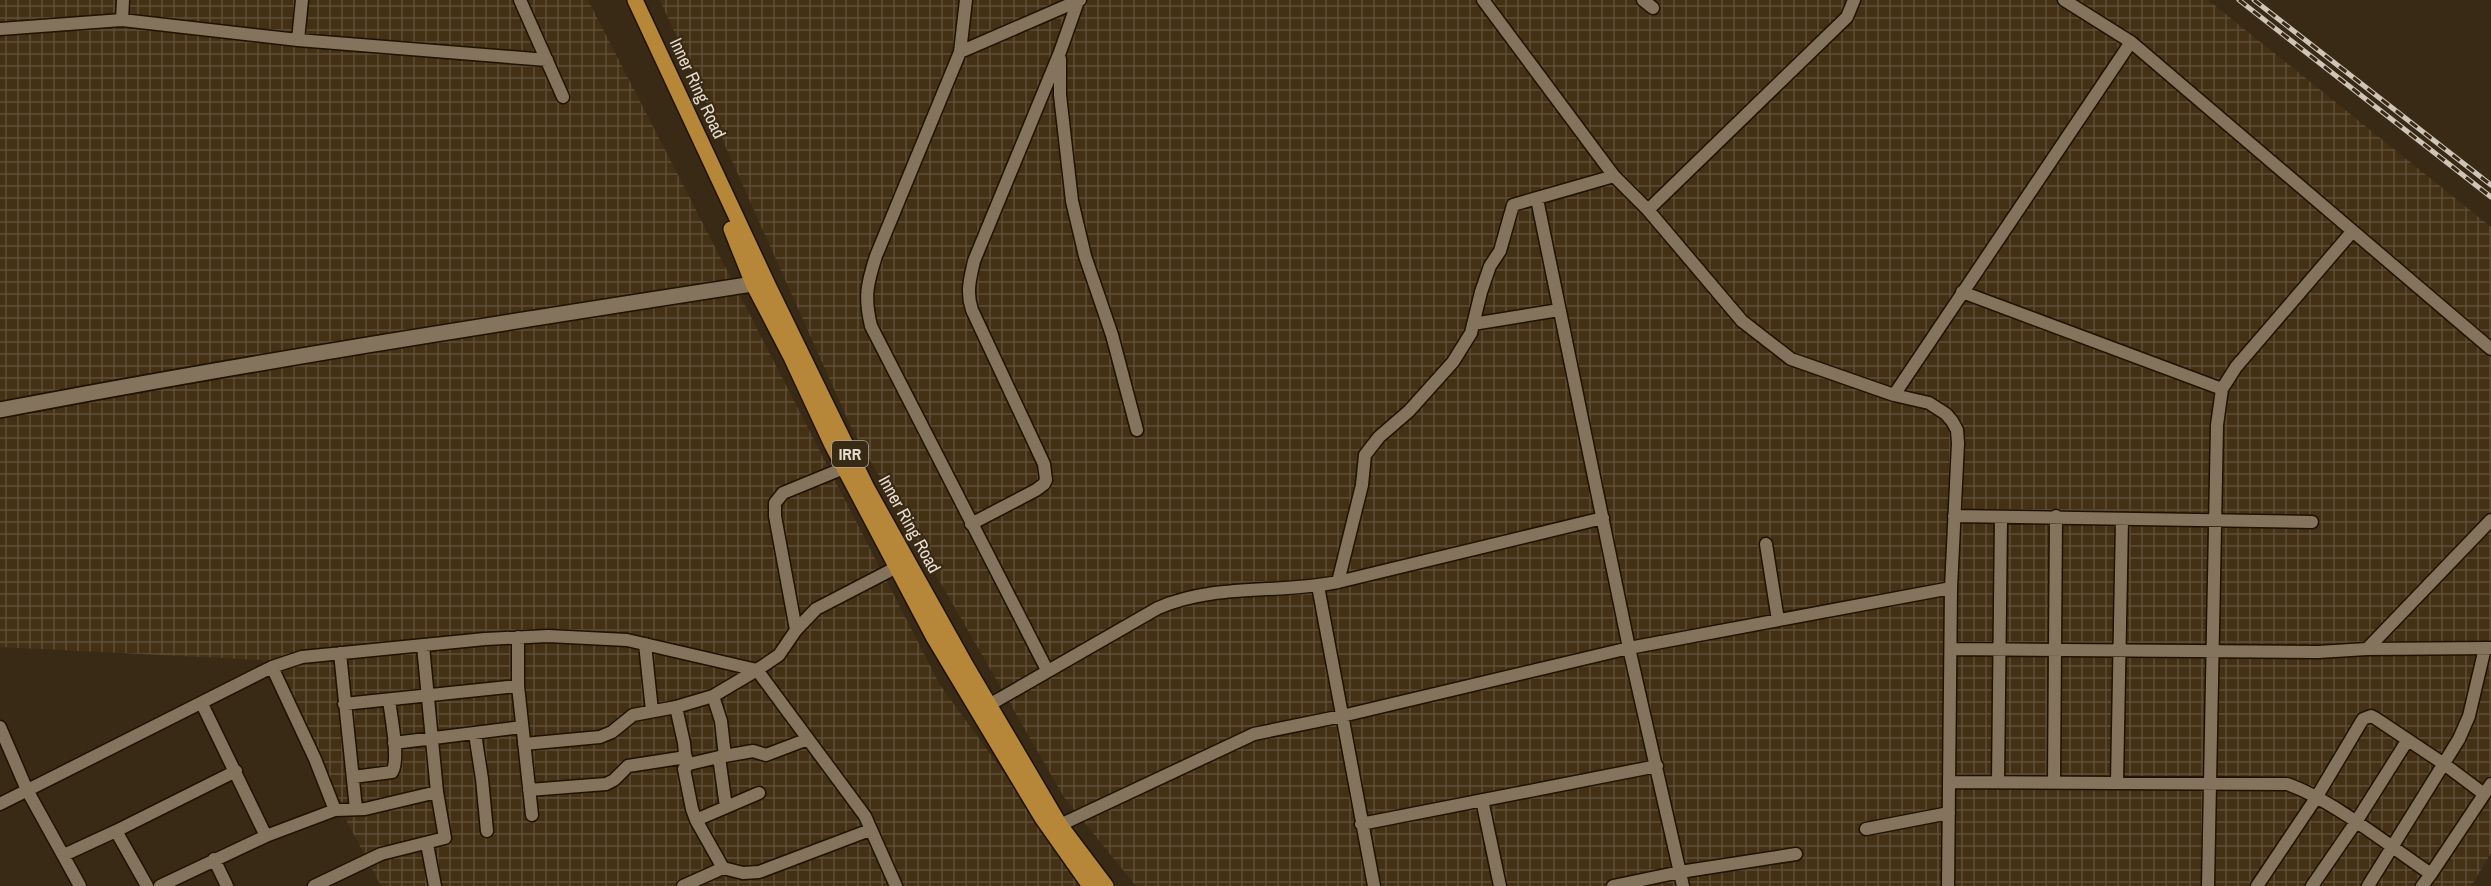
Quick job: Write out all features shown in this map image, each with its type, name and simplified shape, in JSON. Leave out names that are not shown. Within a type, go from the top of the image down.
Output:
[{"type":"main road","name":"Inner Ring Road","points":[[625,0],[722,207],[753,284],[844,468],[934,638],[1090,886]]},
{"type":"main road","name":"Inner Ring Road","points":[[635,0],[769,287],[867,488],[989,705],[1056,830],[1106,886]]},
{"type":"street","points":[[122,20],[123,0]]},
{"type":"street","points":[[298,40],[302,0]]},
{"type":"street","points":[[520,0],[563,97]]},
{"type":"street","points":[[966,0],[960,52],[876,256],[867,284],[866,304],[871,326],[1047,670]]},
{"type":"street","points":[[1483,0],[1614,176],[1648,210],[1742,321],[1791,359],[1893,395],[1929,403],[1946,414],[1957,430],[1951,588],[1948,886]]},
{"type":"street","points":[[1643,0],[1653,8]]},
{"type":"street","points":[[1648,210],[1847,17],[1854,0]]},
{"type":"street","points":[[2064,0],[2130,42],[2351,233],[2491,350]]},
{"type":"street","points":[[960,52],[1079,1]]},
{"type":"street","points":[[971,524],[1036,490],[1046,480],[1044,464],[972,310],[968,298],[968,284],[975,261],[1079,1]]},
{"type":"street","points":[[0,29],[122,20],[298,40],[547,60]]},
{"type":"street","points":[[1893,395],[2130,42]]},
{"type":"street","points":[[1060,52],[1060,95],[1072,201],[1085,256],[1115,345],[1137,430]]},
{"type":"street","points":[[1338,582],[1362,485],[1365,455],[1379,437],[1409,411],[1453,362],[1471,333],[1490,266],[1500,251],[1513,205],[1519,201],[1537,199],[1614,176]]},
{"type":"street","points":[[1537,199],[1629,648],[1683,886]]},
{"type":"street","points":[[2208,886],[2217,425],[2222,389],[2247,353],[2351,233]]},
{"type":"street","points":[[0,410],[300,356],[753,284],[769,287]]},
{"type":"street","points":[[1962,292],[2222,389]]},
{"type":"street","points":[[1473,324],[1559,310]]},
{"type":"street","points":[[796,630],[775,516],[775,503],[783,493],[844,468]]},
{"type":"street","points":[[1954,516],[2312,522]]},
{"type":"street","points":[[2054,782],[2056,516]]},
{"type":"street","points":[[989,705],[1158,608],[1179,599],[1200,593],[1318,586],[1603,518]]},
{"type":"street","points":[[1998,782],[2001,518]]},
{"type":"street","points":[[2117,783],[2122,520]]},
{"type":"street","points":[[2367,649],[2491,520]]},
{"type":"street","points":[[1766,544],[1778,620]]},
{"type":"street","points":[[524,744],[600,737],[612,732],[633,715],[676,707],[713,696],[779,655],[796,630],[816,609],[897,567]]},
{"type":"street","points":[[1318,586],[1374,886]]},
{"type":"street","points":[[1056,830],[1254,734],[1342,717],[1629,648],[1951,588]]},
{"type":"street","points":[[518,637],[518,686],[532,815]]},
{"type":"street","points":[[0,804],[272,668],[302,657],[518,637],[609,639],[645,644],[757,670],[865,816],[896,886]]},
{"type":"street","points":[[645,644],[652,711]]},
{"type":"street","points":[[314,886],[381,854],[445,838],[437,792],[423,646]]},
{"type":"street","points":[[1952,649],[2318,652],[2367,649],[2488,648],[2469,716],[2459,740],[2368,886]]},
{"type":"street","points":[[340,653],[356,809]]},
{"type":"street","points":[[272,668],[315,759],[335,810]]},
{"type":"street","points":[[344,704],[518,686]]},
{"type":"street","points":[[713,696],[721,721],[726,807]]},
{"type":"street","points":[[353,777],[392,772],[395,762],[389,700]]},
{"type":"street","points":[[202,704],[237,771],[266,836]]},
{"type":"street","points":[[676,707],[686,761],[685,777],[696,820],[723,868]]},
{"type":"street","points":[[2257,886],[2316,798],[2363,719],[2371,716],[2407,741],[2488,789],[2422,886]]},
{"type":"street","points":[[0,727],[27,790],[80,886]]},
{"type":"street","points":[[394,743],[522,727]]},
{"type":"street","points":[[476,734],[487,831]]},
{"type":"street","points":[[530,790],[606,784],[614,780],[627,766],[722,757],[753,751],[766,755],[808,738]]},
{"type":"street","points":[[2312,886],[2407,741]]},
{"type":"street","points":[[1361,824],[1657,766]]},
{"type":"street","points":[[64,855],[237,771]]},
{"type":"street","points":[[1950,782],[2287,784],[2356,822],[2431,874]]},
{"type":"street","points":[[160,886],[266,836],[335,810],[365,809],[437,792]]},
{"type":"street","points":[[696,820],[759,793]]},
{"type":"street","points":[[1482,800],[1500,886]]},
{"type":"street","points":[[1866,829],[1949,813]]},
{"type":"street","points":[[683,886],[723,868],[743,873],[759,872],[870,830]]},
{"type":"street","points":[[116,831],[147,886]]},
{"type":"street","points":[[427,844],[435,886]]},
{"type":"street","points":[[1613,886],[1680,872],[1796,854]]},
{"type":"street","points":[[214,859],[227,886]]},
{"type":"shaded area","points":[[0,0],[588,0],[940,685],[1086,886],[381,886],[262,660],[0,647]]},
{"type":"shaded area","points":[[660,0],[2208,0],[2491,227],[2491,853],[2471,886],[1136,886],[1064,797],[852,429]]},
{"type":"railway","points":[[2239,0],[2491,197]]},
{"type":"railway","points":[[2254,0],[2491,185]]}]
